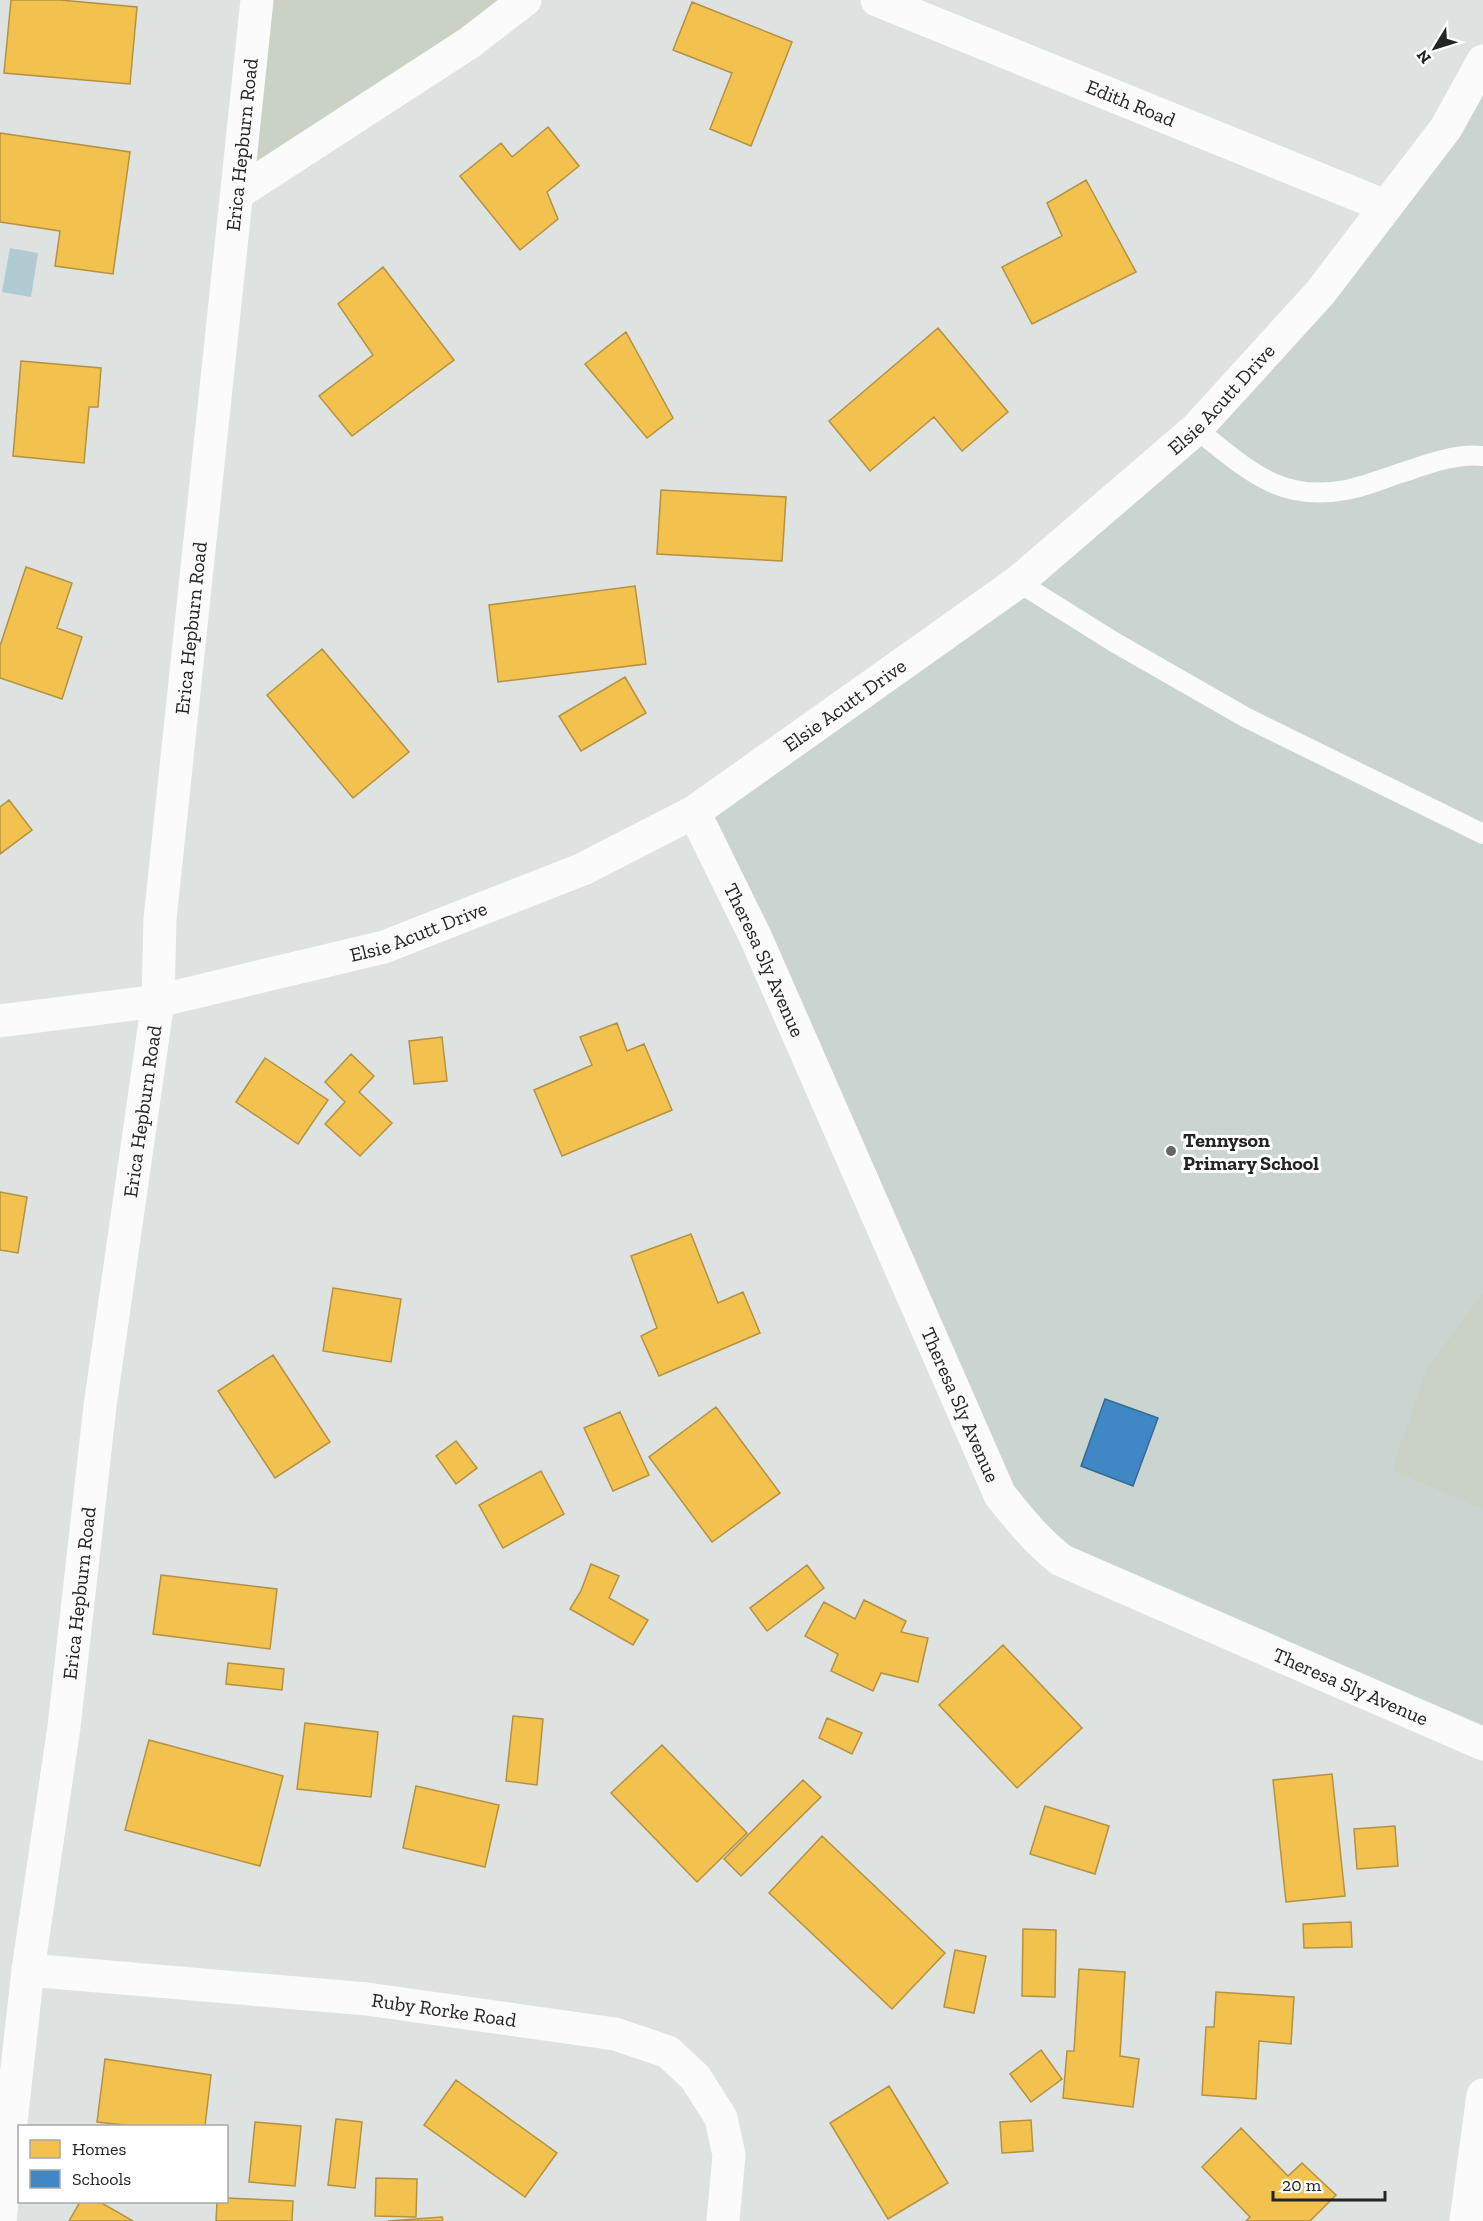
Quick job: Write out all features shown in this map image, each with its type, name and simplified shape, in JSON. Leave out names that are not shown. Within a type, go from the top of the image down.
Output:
[{"type":"street","name":"Erica Hepburn Road","points":[[0,2220],[28,1970],[64,1727],[100,1406],[158,1001],[160,919],[257,0]]},
{"type":"street","points":[[238,193],[459,49],[525,0]]},
{"type":"street","name":"Edith Road","points":[[877,0],[1386,206]]},
{"type":"street","name":"Elsie Acutt Drive","points":[[0,1021],[158,1001],[384,947],[583,869],[694,812],[1018,582],[1196,429],[1320,293],[1446,128],[1483,61]]},
{"type":"street","name":"Theresa Sly Avenue","points":[[694,812],[756,938],[1000,1496],[1023,1525],[1061,1560],[1483,1744]]},
{"type":"street","name":"Ruby Rorke Road","points":[[28,1970],[367,1999],[615,2034],[668,2052],[695,2077],[721,2118],[729,2155],[723,2221]]},
{"type":"street","points":[[1466,2221],[1483,2095]]},
{"type":"lane","points":[[1196,429],[1259,477],[1277,486],[1310,493],[1346,490],[1433,462],[1483,456]]},
{"type":"lane","points":[[1018,582],[1114,642],[1245,717],[1483,834]]},
{"type":"shaded area","name":"Tennyson Primary School","points":[[1483,76],[1483,1725],[1071,1551],[1009,1487],[711,815],[1208,429]]},
{"type":"green space","points":[[269,0],[506,0],[254,167]]},
{"type":"green space","points":[[1483,1293],[1483,1509],[1392,1470],[1426,1370]]},
{"type":"water","points":[[10,248],[38,253],[31,297],[2,292]]},
{"type":"building: Homes","points":[[11,0],[60,0],[137,7],[130,84],[4,73]]},
{"type":"building: Homes","points":[[692,2],[792,42],[751,146],[710,129],[732,73],[673,50]]},
{"type":"building: Homes","points":[[548,127],[579,166],[547,192],[558,219],[520,250],[460,176],[501,143],[512,157]]},
{"type":"building: Homes","points":[[0,133],[130,152],[113,274],[55,266],[60,231],[0,222]]},
{"type":"building: Homes","points":[[1086,180],[1136,272],[1032,324],[1002,267],[1062,236],[1047,203]]},
{"type":"building: Homes","points":[[383,267],[454,360],[352,436],[319,396],[373,355],[338,304]]},
{"type":"building: Homes","points":[[938,328],[1008,412],[962,451],[934,417],[870,471],[829,421]]},
{"type":"building: Homes","points":[[626,332],[673,418],[647,438],[585,364]]},
{"type":"building: Homes","points":[[21,361],[101,368],[98,407],[89,407],[84,463],[13,456]]},
{"type":"building: Homes","points":[[661,490],[786,497],[782,561],[657,554]]},
{"type":"building: Homes","points":[[26,567],[72,583],[57,628],[82,637],[62,699],[0,678],[0,646]]},
{"type":"building: Homes","points":[[635,586],[646,664],[498,682],[489,605]]},
{"type":"building: Homes","points":[[322,649],[409,752],[353,798],[267,695]]},
{"type":"building: Homes","points":[[625,677],[646,713],[581,751],[559,716]]},
{"type":"building: Homes","points":[[9,800],[32,830],[0,854],[0,807]]},
{"type":"building: Homes","points":[[617,1023],[627,1051],[644,1044],[672,1110],[562,1156],[534,1090],[592,1065],[580,1037]]},
{"type":"building: Homes","points":[[442,1037],[447,1081],[414,1084],[409,1041]]},
{"type":"building: Homes","points":[[351,1054],[374,1076],[359,1092],[392,1123],[360,1156],[325,1124],[345,1102],[325,1082]]},
{"type":"building: Homes","points":[[265,1058],[328,1100],[298,1144],[236,1102]]},
{"type":"building: Homes","points":[[0,1192],[27,1197],[18,1253],[0,1250]]},
{"type":"building: Homes","points":[[691,1234],[718,1303],[743,1292],[760,1333],[659,1376],[641,1336],[657,1328],[631,1256]]},
{"type":"building: Homes","points":[[333,1288],[401,1299],[391,1362],[323,1351]]},
{"type":"building: Homes","points":[[273,1355],[330,1442],[275,1478],[218,1391]]},
{"type":"building: Homes","points":[[716,1407],[780,1493],[712,1542],[649,1457]]},
{"type":"building: Homes","points":[[620,1412],[649,1475],[613,1491],[584,1428]]},
{"type":"building: Homes","points":[[456,1441],[477,1468],[456,1484],[436,1456]]},
{"type":"building: Homes","points":[[541,1471],[564,1514],[503,1548],[479,1505]]},
{"type":"building: Homes","points":[[591,1564],[619,1576],[609,1598],[648,1620],[633,1645],[570,1609],[581,1591]]},
{"type":"building: Homes","points":[[807,1565],[824,1588],[767,1631],[750,1608]]},
{"type":"building: Homes","points":[[161,1575],[277,1589],[270,1649],[153,1634]]},
{"type":"building: Homes","points":[[864,1600],[906,1621],[901,1632],[928,1638],[918,1682],[881,1673],[873,1691],[831,1671],[838,1654],[805,1636],[824,1602],[855,1619]]},
{"type":"building: Homes","points":[[1003,1645],[1082,1728],[1017,1788],[939,1705]]},
{"type":"building: Homes","points":[[228,1663],[284,1669],[282,1690],[226,1684]]},
{"type":"building: Homes","points":[[513,1716],[543,1719],[537,1785],[506,1781]]},
{"type":"building: Homes","points":[[827,1718],[862,1733],[852,1754],[819,1738]]},
{"type":"building: Homes","points":[[305,1723],[378,1732],[371,1797],[297,1789]]},
{"type":"building: Homes","points":[[149,1740],[283,1776],[260,1866],[125,1830]]},
{"type":"building: Homes","points":[[662,1745],[747,1833],[697,1882],[611,1793]]},
{"type":"building: Homes","points":[[1332,1774],[1345,1896],[1286,1902],[1273,1780]]},
{"type":"building: Homes","points":[[803,1780],[821,1797],[741,1876],[724,1859]]},
{"type":"building: Homes","points":[[416,1786],[499,1805],[485,1867],[403,1848]]},
{"type":"building: Homes","points":[[1045,1806],[1109,1826],[1095,1874],[1030,1854]]},
{"type":"building: Homes","points":[[1395,1826],[1398,1866],[1357,1869],[1354,1829]]},
{"type":"building: Homes","points":[[822,1836],[945,1953],[892,2009],[769,1893]]},
{"type":"building: Homes","points":[[1351,1922],[1352,1947],[1304,1948],[1303,1924]]},
{"type":"building: Homes","points":[[1023,1929],[1056,1930],[1055,1997],[1022,1996]]},
{"type":"building: Homes","points":[[955,1950],[986,1956],[974,2013],[944,2007]]},
{"type":"building: Homes","points":[[1079,1969],[1125,1972],[1120,2056],[1139,2059],[1133,2107],[1063,2098],[1067,2051],[1074,2051]]},
{"type":"building: Homes","points":[[1216,1992],[1294,1997],[1291,2044],[1259,2041],[1256,2099],[1202,2095],[1206,2027],[1214,2027]]},
{"type":"building: Homes","points":[[1041,2050],[1062,2079],[1031,2102],[1010,2074]]},
{"type":"building: Homes","points":[[105,2059],[211,2075],[205,2125],[124,2125],[97,2122]]},
{"type":"building: Homes","points":[[456,2080],[557,2153],[525,2197],[424,2125]]},
{"type":"building: Homes","points":[[889,2086],[948,2183],[888,2219],[830,2123]]},
{"type":"building: Homes","points":[[336,2119],[362,2122],[355,2188],[328,2185]]},
{"type":"building: Homes","points":[[1031,2120],[1033,2151],[1002,2153],[1000,2122]]},
{"type":"building: Homes","points":[[255,2122],[301,2126],[295,2186],[249,2182]]},
{"type":"building: Homes","points":[[1241,2128],[1288,2176],[1302,2163],[1336,2195],[1310,2221],[1246,2221],[1250,2217],[1202,2167]]},
{"type":"building: Homes","points":[[376,2178],[417,2179],[416,2217],[375,2216]]},
{"type":"building: Homes","points":[[228,2198],[293,2201],[292,2221],[216,2221],[217,2203],[228,2203]]},
{"type":"building: Homes","points":[[79,2203],[102,2203],[133,2221],[69,2221]]},
{"type":"building: Homes","points":[[442,2217],[443,2221],[388,2221]]},
{"type":"building: Schools","points":[[1105,1399],[1158,1418],[1133,1486],[1081,1466]]},
{"type":"place","name":"Tennyson Primary School","points":[[1171,1151]]}]
